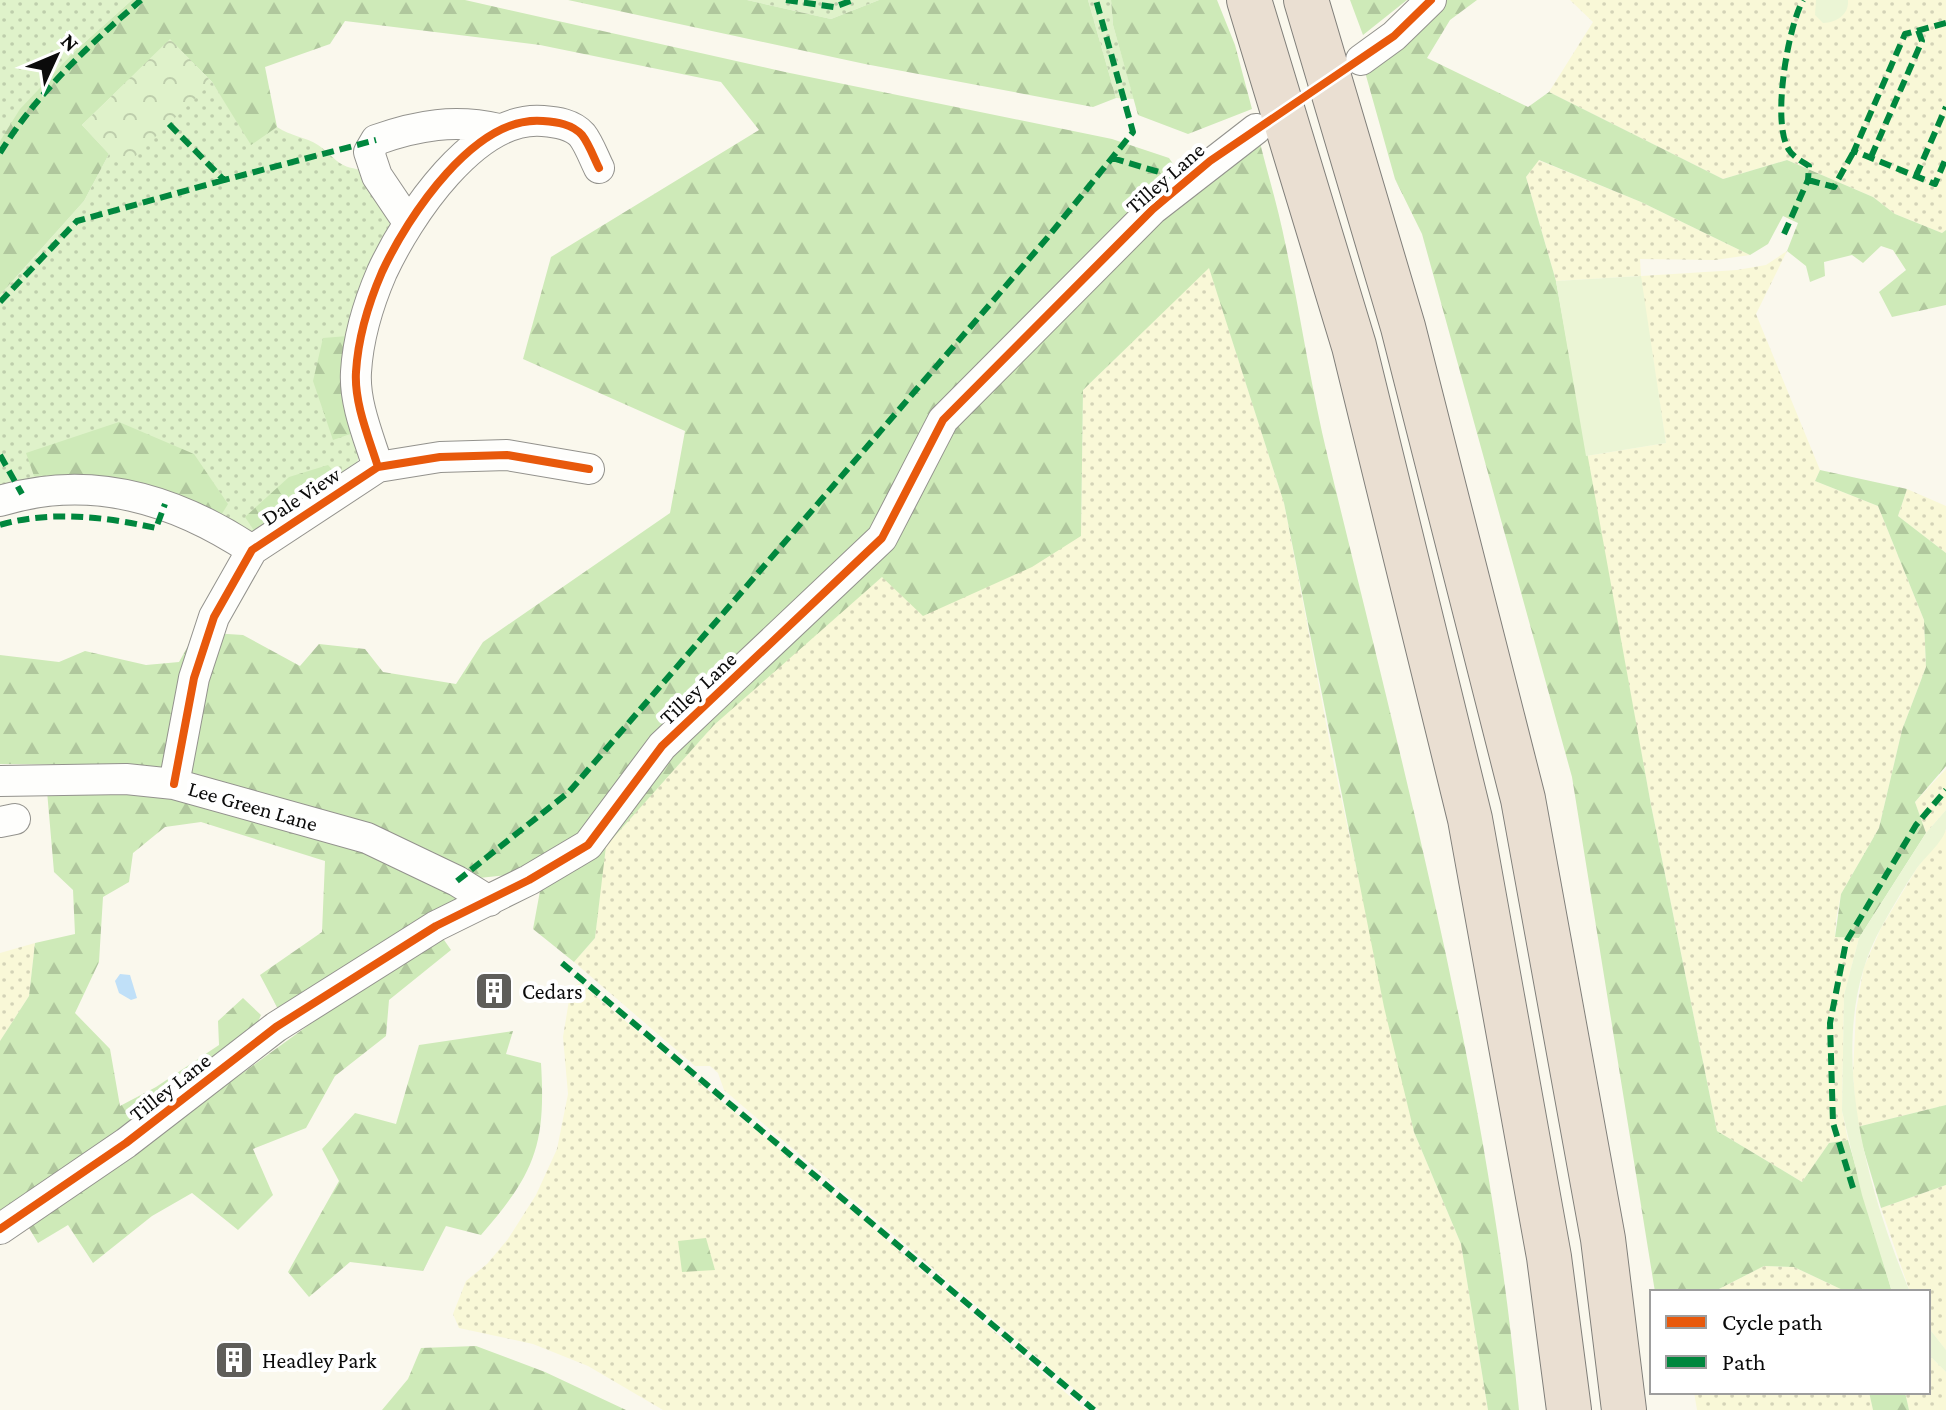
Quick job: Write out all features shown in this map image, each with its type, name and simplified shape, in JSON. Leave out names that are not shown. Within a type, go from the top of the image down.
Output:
[{"type":"highway","points":[[1249,0],[1354,346],[1470,819],[1549,1257],[1569,1410]]},
{"type":"highway","points":[[1306,0],[1403,327],[1523,799],[1603,1239],[1624,1410]]},
{"type":"street","points":[[1361,60],[1394,36],[1431,0]]},
{"type":"street","points":[[378,467],[365,426],[356,374],[365,323],[381,273],[408,222],[431,192],[499,129],[525,119],[562,122],[582,135],[599,168]]},
{"type":"street","points":[[408,222],[377,176],[369,152],[376,140],[414,126],[469,122],[499,129]]},
{"type":"street","name":"Tilley Lane","points":[[0,1229],[126,1143],[276,1027],[436,926],[489,901],[588,845],[662,746],[882,538],[943,420],[1153,209],[1256,129]]},
{"type":"street","name":"Dale View","points":[[174,784],[194,678],[214,617],[252,550],[378,467],[440,457],[507,455],[589,469]]},
{"type":"street","name":"Dale View","points":[[0,501],[22,494],[71,490],[121,492],[208,520],[252,550]]},
{"type":"street","name":"Lee Green Lane","points":[[0,781],[126,779],[174,784],[367,838],[457,881],[489,901]]},
{"type":"green space","points":[[0,0],[132,0],[75,51],[0,141]]},
{"type":"green space","points":[[132,0],[465,0],[785,72],[1112,139],[1169,158],[1191,190],[1259,139],[1283,234],[1322,432],[1441,931],[1487,1169],[1519,1410],[1488,1410],[1461,1244],[1414,1132],[1384,1007],[1284,503],[1209,268],[1083,390],[1081,536],[1032,567],[923,616],[882,577],[714,725],[606,846],[595,938],[574,962],[533,929],[540,891],[528,873],[479,878],[457,907],[278,1009],[260,975],[322,932],[325,861],[201,822],[165,827],[133,853],[129,882],[103,897],[99,962],[75,1013],[110,1049],[120,1106],[156,1087],[219,1045],[218,1021],[243,998],[261,1015],[253,1033],[0,1216],[0,1041],[29,996],[35,943],[75,934],[73,890],[54,872],[47,791],[210,787],[202,775],[114,765],[0,764],[0,655],[59,662],[85,651],[146,665],[179,662],[196,632],[243,635],[300,666],[319,644],[365,649],[383,672],[456,684],[483,642],[670,513],[685,431],[523,359],[551,257],[759,130],[721,82],[540,45],[345,21],[330,44],[265,67],[277,127],[251,145],[212,82],[170,40],[82,125],[109,154],[84,201],[0,295],[0,141],[20,109],[75,51]]},
{"type":"green space","points":[[568,0],[747,0],[831,19],[879,0],[1088,0],[1116,98],[1093,107],[865,64]]},
{"type":"green space","points":[[747,0],[879,0],[831,19]]},
{"type":"green space","points":[[1088,0],[1111,0],[1113,25],[1134,99],[1116,98]]},
{"type":"green space","points":[[1111,0],[1217,0],[1235,45],[1252,109],[1188,134],[1138,115],[1113,25]]},
{"type":"green space","points":[[1350,0],[1407,0],[1363,35]]},
{"type":"green space","points":[[1447,0],[1477,0],[1450,20],[1427,58],[1528,107],[1549,92],[1723,179],[1787,160],[1873,197],[1895,214],[1942,233],[1946,230],[1946,305],[1892,317],[1879,292],[1906,270],[1893,250],[1881,246],[1863,263],[1852,255],[1824,262],[1825,276],[1810,282],[1806,266],[1787,251],[1798,223],[1783,216],[1768,244],[1750,255],[1641,202],[1539,160],[1526,177],[1556,281],[1651,805],[1717,1131],[1802,1182],[1829,1143],[1848,1140],[1891,1290],[1843,1290],[1794,1267],[1764,1266],[1717,1290],[1655,1290],[1572,777],[1422,234],[1395,179],[1365,72]]},
{"type":"green space","points":[[1570,0],[1946,0],[1946,230],[1942,233],[1895,214],[1873,197],[1787,160],[1723,179],[1549,92],[1593,22]]},
{"type":"green space","points":[[1816,0],[1848,0],[1848,5],[1841,17],[1823,23],[1815,15]]},
{"type":"green space","points":[[170,39],[212,82],[123,168],[82,125]]},
{"type":"green space","points":[[212,82],[249,139],[277,127],[313,142],[341,164],[362,170],[395,223],[370,271],[360,452],[356,467],[257,535],[162,494],[103,478],[71,475],[0,486],[0,295],[84,201],[109,154],[82,125]]},
{"type":"green space","points":[[1538,160],[1641,202],[1750,255],[1715,260],[1640,259],[1641,276],[1737,270],[1766,265],[1787,251],[1756,314],[1820,470],[1815,481],[1878,506],[1924,620],[1926,667],[1902,730],[1879,828],[1841,894],[1836,920],[1835,937],[1859,938],[1844,995],[1842,1111],[1848,1140],[1829,1143],[1802,1182],[1717,1131],[1651,805],[1586,456],[1666,443],[1640,276],[1556,281],[1526,177]]},
{"type":"green space","points":[[1209,267],[1284,503],[1334,765],[1414,1132],[1461,1244],[1488,1410],[1099,1410],[724,1090],[718,1073],[710,1066],[695,1066],[574,962],[595,938],[605,846],[714,725],[798,647],[882,577],[1081,536],[1083,390]]},
{"type":"green space","points":[[1641,276],[1666,443],[1586,456],[1556,281]]},
{"type":"green space","points":[[348,336],[353,433],[333,440],[313,381],[323,338]]},
{"type":"green space","points":[[119,422],[194,454],[228,504],[220,517],[134,482],[85,474],[34,476],[26,453]]},
{"type":"green space","points":[[328,465],[342,480],[257,535],[245,517],[289,477]]},
{"type":"green space","points":[[1820,470],[1907,489],[1898,516],[1946,553],[1946,766],[1915,802],[1926,833],[1859,938],[1835,937],[1841,894],[1879,828],[1902,730],[1926,667],[1924,620],[1878,506],[1815,481]]},
{"type":"green space","points":[[1907,489],[1946,506],[1946,553],[1898,516]]},
{"type":"green space","points":[[1946,769],[1946,810],[1926,833],[1915,802]]},
{"type":"green space","points":[[1946,810],[1944,834],[1917,868],[1882,926],[1864,968],[1854,1013],[1852,1061],[1866,1158],[1878,1205],[1909,1290],[1891,1290],[1862,1195],[1842,1111],[1844,995],[1859,938],[1926,833]]},
{"type":"green space","points":[[1946,830],[1946,1105],[1857,1127],[1853,1074],[1856,1011],[1864,967],[1881,928],[1917,868]]},
{"type":"green space","points":[[442,937],[451,950],[389,1000],[386,1036],[335,1076],[306,1128],[253,1149],[273,1195],[238,1230],[192,1193],[152,1216],[93,1263],[68,1225],[38,1243],[29,1228],[317,1019]]},
{"type":"green space","points":[[35,943],[29,996],[0,1041],[0,953]]},
{"type":"green space","points":[[580,983],[1086,1410],[663,1410],[588,1366],[533,1344],[459,1328],[453,1314],[466,1281],[487,1264],[508,1239],[536,1195],[557,1149],[568,1094],[563,1037],[571,988]]},
{"type":"green space","points":[[513,1031],[506,1054],[541,1063],[542,1091],[541,1116],[533,1156],[514,1194],[481,1235],[446,1226],[423,1271],[350,1262],[309,1297],[288,1272],[339,1181],[322,1149],[355,1113],[396,1124],[419,1045]]},
{"type":"green space","points":[[1946,1105],[1946,1185],[1881,1208],[1857,1127]]},
{"type":"green space","points":[[1946,1185],[1946,1350],[1930,1330],[1930,1290],[1909,1290],[1881,1208]]},
{"type":"green space","points":[[706,1238],[715,1270],[682,1272],[678,1241]]},
{"type":"green space","points":[[1764,1266],[1794,1267],[1843,1290],[1717,1290]]},
{"type":"green space","points":[[1930,1330],[1946,1350],[1946,1372],[1930,1356]]},
{"type":"green space","points":[[476,1346],[545,1372],[626,1410],[382,1410],[408,1379],[421,1348]]},
{"type":"green space","points":[[1930,1356],[1946,1372],[1946,1410],[1909,1410],[1905,1394],[1930,1394]]},
{"type":"green space","points":[[1694,1394],[1869,1394],[1873,1410],[1697,1410]]},
{"type":"green space","points":[[1869,1394],[1905,1394],[1909,1410],[1873,1410]]},
{"type":"water","points":[[120,974],[130,975],[137,998],[131,1000],[119,993],[115,981]]},
{"type":"marked path","points":[[0,153],[30,110],[64,71],[141,0]]},
{"type":"marked path","points":[[786,0],[834,7],[853,0]]},
{"type":"marked path","points":[[457,881],[569,792],[1048,237],[1133,132],[1096,0]]},
{"type":"marked path","points":[[1784,234],[1808,180],[1809,166],[1789,150],[1781,119],[1787,52],[1803,0]]},
{"type":"marked path","points":[[1946,23],[1905,34],[1854,151],[1935,184],[1946,158]]},
{"type":"marked path","points":[[1871,157],[1922,41],[1918,30]]},
{"type":"marked path","points":[[1916,176],[1946,107]]},
{"type":"marked path","points":[[169,124],[224,180],[376,140]]},
{"type":"marked path","points":[[1808,180],[1834,187],[1854,151]]},
{"type":"marked path","points":[[1112,158],[1179,178]]},
{"type":"marked path","points":[[0,302],[77,221],[224,180]]},
{"type":"marked path","points":[[0,455],[22,494]]},
{"type":"marked path","points":[[0,525],[58,516],[156,528],[165,504]]},
{"type":"marked path","points":[[1853,1188],[1833,1123],[1830,1023],[1846,942],[1916,825],[1946,790]]},
{"type":"marked path","points":[[562,963],[1094,1410]]},
{"type":"cycle path","points":[[0,1229],[126,1143],[276,1027],[436,926],[529,880],[588,845],[662,746],[882,538],[943,420],[1153,209],[1210,161],[1394,36],[1431,0]]},
{"type":"cycle path","points":[[378,467],[357,396],[359,347],[382,272],[426,198],[469,151],[493,134],[518,123],[548,121],[574,128],[585,139],[599,168]]},
{"type":"cycle path","points":[[174,784],[194,678],[214,617],[252,550],[378,467],[440,457],[507,455],[589,469]]},
{"type":"place","name":"Cedars","points":[[494,991]]},
{"type":"place","name":"Headley Park","points":[[234,1360]]}]
